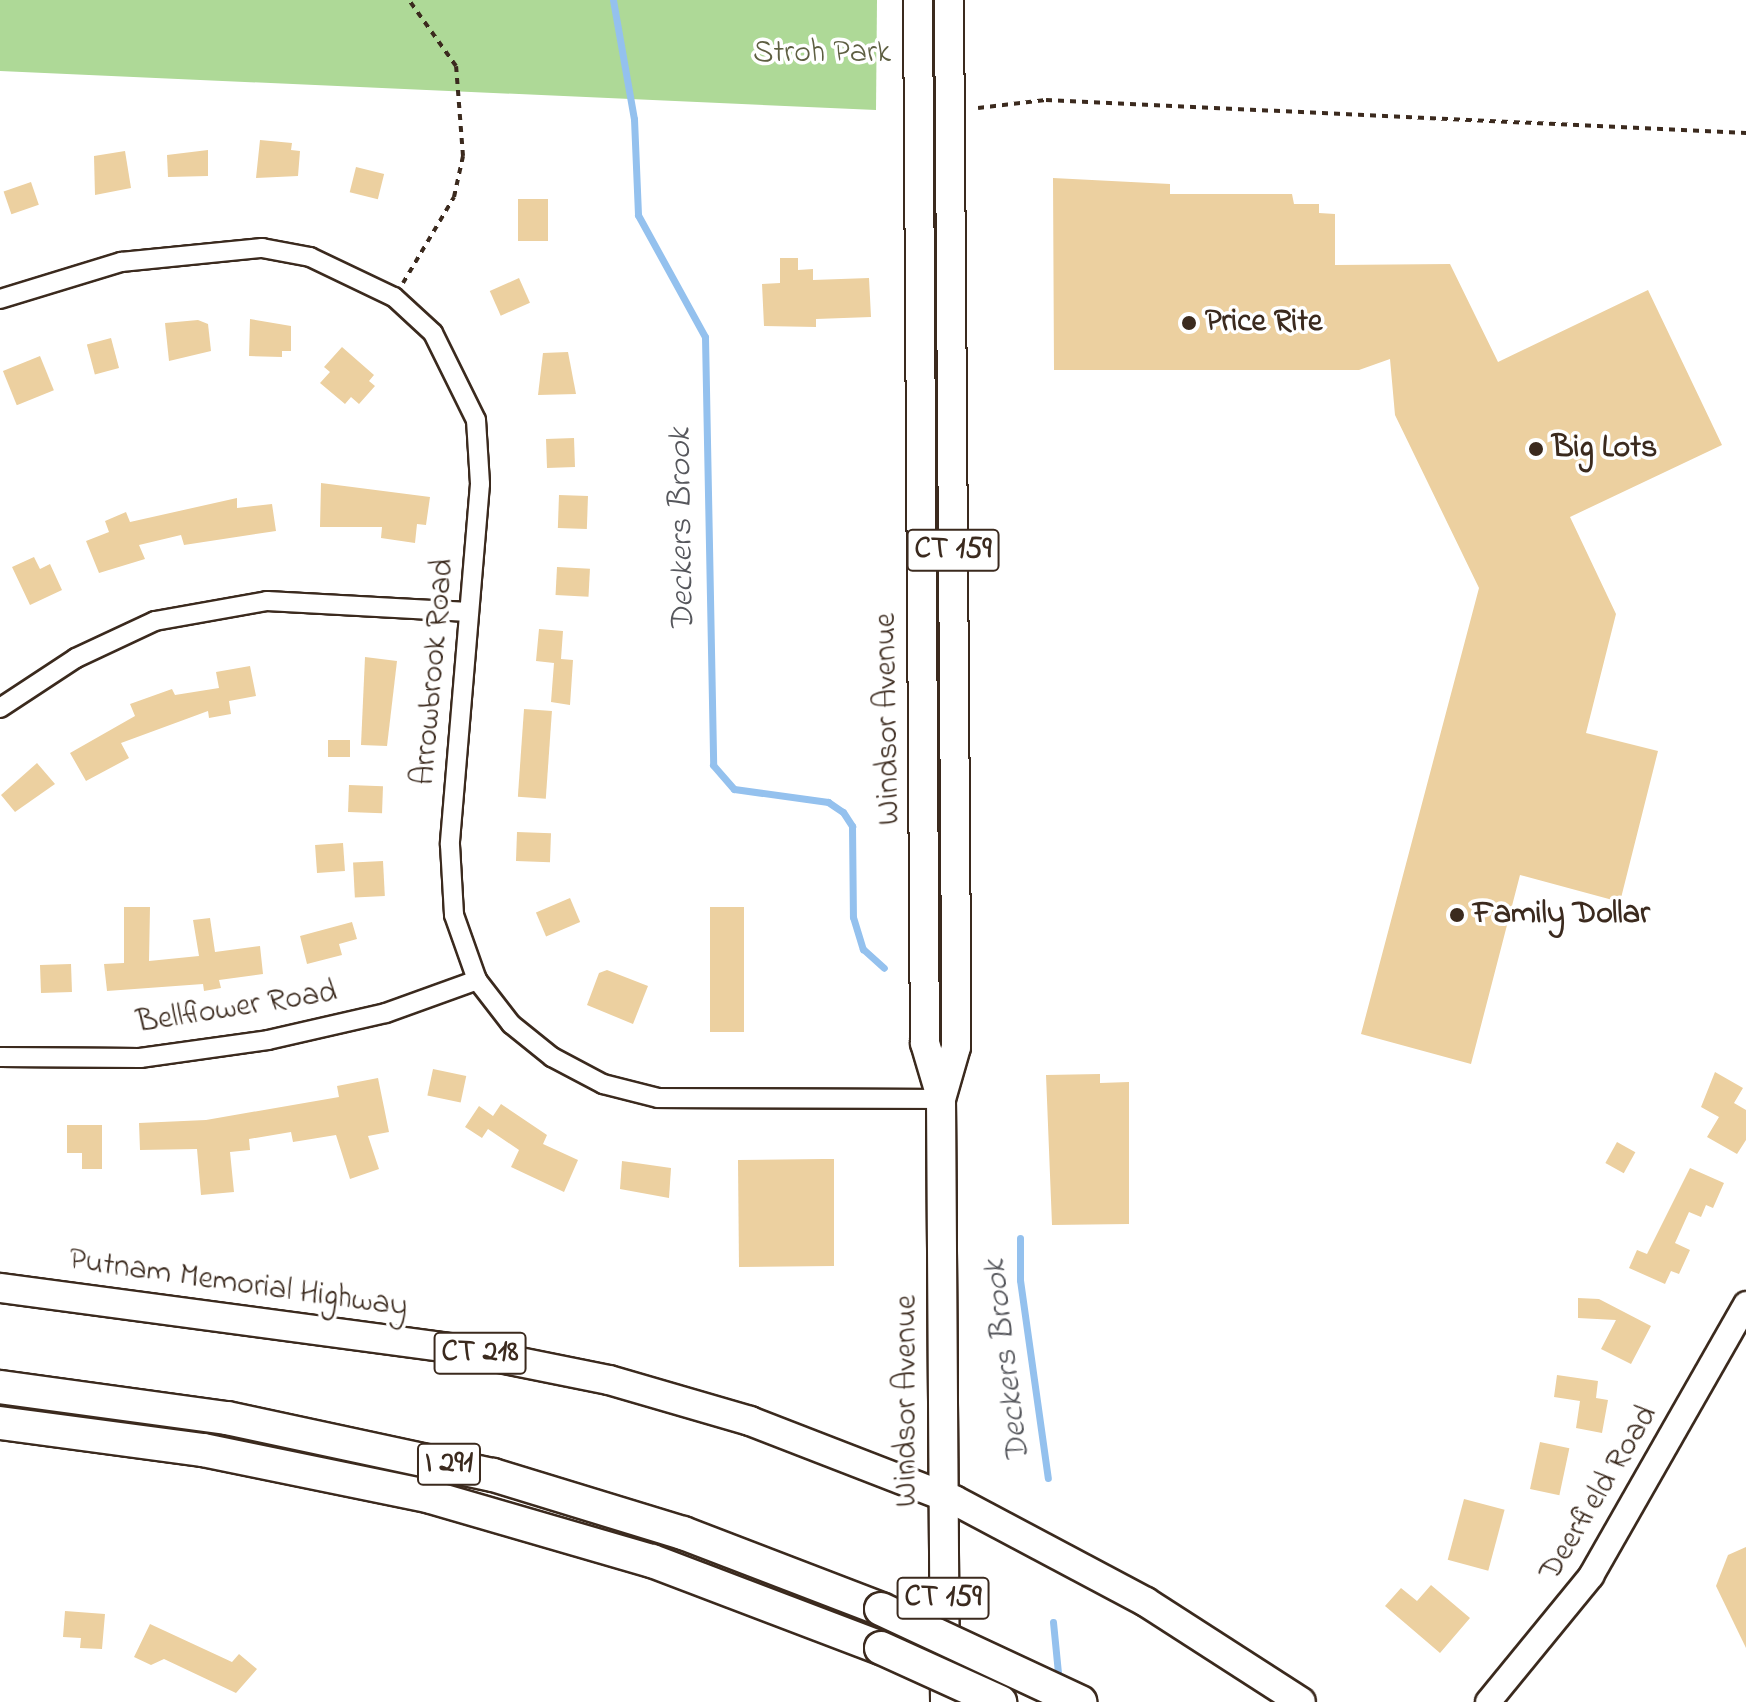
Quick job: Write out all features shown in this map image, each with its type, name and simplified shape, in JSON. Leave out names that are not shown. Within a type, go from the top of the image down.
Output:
[{"type":"highway","name":"I 291","points":[[0,1387],[240,1420],[481,1472],[696,1537],[881,1609],[1080,1702]]},
{"type":"highway","name":"I 291","points":[[0,1423],[203,1450],[431,1497],[666,1565],[881,1648],[1000,1702]]},
{"type":"main road","name":"Windsor Avenue","points":[[918,0],[925,1043],[941,1099],[945,1702]]},
{"type":"main road","name":"Windsor Avenue","points":[[941,1099],[956,1047],[949,0]]},
{"type":"main road","points":[[919,376],[952,383]]},
{"type":"main road","points":[[924,908],[956,907]]},
{"type":"main road","name":"Putnam Memorial Highway","points":[[0,1288],[369,1336],[551,1367],[750,1421],[943,1495],[1111,1582],[1301,1702]]},
{"type":"street","name":"Arrowbrook Road","points":[[0,299],[121,262],[262,248],[310,257],[394,297],[433,333],[476,420],[480,484],[450,845],[454,915],[477,980],[511,1024],[552,1057],[603,1084],[658,1098],[941,1099]]},
{"type":"street","points":[[0,708],[76,658],[155,621],[267,601],[469,612]]},
{"type":"street","name":"Bellflower Road","points":[[0,1057],[140,1058],[268,1040],[386,1013],[477,980]]},
{"type":"street","name":"Deerfield Road","points":[[1488,1702],[1591,1576],[1746,1304]]},
{"type":"path","points":[[394,297],[454,197],[463,156],[456,66],[409,0]]},
{"type":"path","points":[[978,108],[1046,100],[1746,133]]},
{"type":"green space","name":"Stroh Park","points":[[0,0],[877,0],[876,110],[0,71]]},
{"type":"building","points":[[260,140],[292,143],[291,150],[300,151],[298,176],[256,178]]},
{"type":"building","points":[[208,150],[208,176],[168,177],[167,155]]},
{"type":"building","points":[[125,151],[131,188],[95,195],[94,156]]},
{"type":"building","points":[[356,167],[384,174],[378,199],[350,192]]},
{"type":"building","points":[[1053,178],[1170,184],[1170,194],[1292,194],[1294,204],[1319,204],[1319,213],[1335,214],[1335,265],[1450,264],[1498,362],[1648,290],[1722,445],[1570,517],[1616,614],[1586,733],[1658,751],[1620,902],[1520,875],[1471,1064],[1361,1034],[1479,588],[1395,415],[1390,359],[1359,370],[1054,370]]},
{"type":"building","points":[[31,182],[39,205],[11,214],[4,191]]},
{"type":"building","points":[[518,199],[548,199],[548,241],[518,241]]},
{"type":"building","points":[[780,258],[798,258],[798,270],[813,269],[813,280],[869,278],[871,317],[816,319],[816,327],[764,326],[762,284],[780,283]]},
{"type":"building","points":[[519,278],[530,303],[501,316],[490,291]]},
{"type":"building","points":[[250,319],[291,326],[291,351],[282,351],[282,357],[249,356]]},
{"type":"building","points":[[198,320],[208,324],[211,351],[169,361],[165,323]]},
{"type":"building","points":[[111,338],[119,368],[95,374],[87,344]]},
{"type":"building","points":[[342,347],[374,375],[369,381],[375,386],[359,404],[351,397],[345,404],[320,383],[330,372],[324,367]]},
{"type":"building","points":[[568,352],[576,394],[538,395],[543,353]]},
{"type":"building","points":[[40,356],[54,390],[17,405],[3,371]]},
{"type":"building","points":[[574,438],[575,467],[547,468],[546,439]]},
{"type":"building","points":[[321,483],[430,497],[426,525],[417,524],[415,543],[381,538],[382,527],[320,527]]},
{"type":"building","points":[[559,495],[588,496],[587,529],[558,528]]},
{"type":"building","points":[[237,498],[237,508],[272,504],[276,531],[184,545],[181,535],[139,545],[145,559],[99,573],[86,541],[109,532],[105,521],[126,512],[130,522]]},
{"type":"building","points":[[34,557],[40,569],[50,564],[62,590],[30,605],[12,567]]},
{"type":"building","points":[[557,567],[590,569],[588,597],[556,595]]},
{"type":"building","points":[[539,629],[563,631],[561,659],[573,660],[570,705],[551,702],[554,663],[536,661]]},
{"type":"building","points":[[365,657],[397,661],[387,746],[361,745]]},
{"type":"building","points":[[250,666],[256,696],[229,701],[231,714],[209,718],[208,711],[121,743],[129,758],[86,781],[70,753],[135,716],[130,704],[172,689],[175,695],[219,688],[216,672]]},
{"type":"building","points":[[524,709],[552,711],[546,799],[518,797]]},
{"type":"building","points":[[328,740],[350,740],[350,757],[328,757]]},
{"type":"building","points":[[37,763],[55,784],[15,812],[1,795]]},
{"type":"building","points":[[349,785],[383,786],[382,813],[348,812]]},
{"type":"building","points":[[517,832],[551,833],[550,862],[516,861]]},
{"type":"building","points":[[343,843],[345,871],[317,873],[315,845]]},
{"type":"building","points":[[383,861],[385,896],[355,898],[353,863]]},
{"type":"building","points":[[570,898],[580,922],[546,936],[536,912]]},
{"type":"building","points":[[124,907],[150,907],[149,961],[199,956],[193,920],[210,918],[215,952],[260,946],[263,974],[219,980],[221,988],[204,991],[203,984],[107,991],[104,964],[124,963]]},
{"type":"building","points":[[710,907],[744,907],[744,1032],[710,1032]]},
{"type":"building","points":[[352,922],[357,939],[339,944],[342,955],[307,964],[300,936]]},
{"type":"building","points":[[71,964],[72,992],[41,993],[40,965]]},
{"type":"building","points":[[607,970],[648,986],[633,1024],[587,1005],[599,973]]},
{"type":"building","points":[[433,1069],[466,1076],[461,1102],[427,1095]]},
{"type":"building","points":[[1715,1072],[1743,1088],[1734,1103],[1746,1110],[1746,1140],[1737,1154],[1707,1137],[1719,1117],[1701,1107]]},
{"type":"building","points":[[1100,1074],[1100,1083],[1129,1082],[1129,1224],[1052,1225],[1046,1075]]},
{"type":"building","points":[[378,1078],[389,1132],[368,1136],[379,1169],[350,1179],[336,1135],[293,1142],[291,1132],[249,1139],[250,1150],[230,1152],[234,1192],[201,1195],[197,1149],[140,1150],[139,1123],[206,1120],[339,1097],[337,1086]]},
{"type":"building","points":[[501,1104],[547,1135],[543,1144],[578,1160],[564,1192],[511,1167],[519,1150],[488,1129],[482,1138],[465,1127],[479,1106],[493,1116]]},
{"type":"building","points":[[67,1125],[102,1125],[102,1169],[82,1169],[82,1153],[67,1153]]},
{"type":"building","points":[[1617,1142],[1635,1152],[1624,1173],[1605,1163]]},
{"type":"building","points":[[834,1159],[834,1266],[739,1267],[738,1160]]},
{"type":"building","points":[[622,1161],[671,1168],[669,1198],[620,1189]]},
{"type":"building","points":[[1690,1168],[1724,1183],[1713,1208],[1706,1205],[1701,1217],[1689,1212],[1675,1243],[1690,1250],[1679,1274],[1671,1271],[1665,1284],[1629,1268],[1637,1250],[1647,1254]]},
{"type":"building","points":[[1578,1298],[1599,1299],[1651,1326],[1631,1364],[1601,1349],[1616,1320],[1578,1318]]},
{"type":"building","points":[[1557,1375],[1598,1381],[1596,1398],[1608,1400],[1602,1433],[1576,1428],[1580,1401],[1554,1397]]},
{"type":"building","points":[[1540,1442],[1569,1448],[1559,1495],[1530,1489]]},
{"type":"building","points":[[1464,1499],[1505,1510],[1488,1571],[1448,1560]]},
{"type":"building","points":[[1746,1547],[1746,1648],[1716,1586],[1728,1555]]},
{"type":"building","points":[[1431,1585],[1470,1618],[1440,1653],[1385,1606],[1401,1588],[1417,1601]]},
{"type":"building","points":[[65,1611],[105,1614],[102,1649],[80,1648],[81,1638],[63,1637]]},
{"type":"building","points":[[150,1624],[232,1662],[239,1654],[257,1669],[236,1693],[164,1659],[151,1665],[134,1657]]},
{"type":"waterway","name":"Deckers Brook","points":[[613,0],[634,119],[638,215],[705,337],[713,765],[734,789],[828,802],[843,812],[852,826],[853,917],[863,949],[884,968]]},
{"type":"waterway","name":"Deckers Brook","points":[[1020,1238],[1020,1280],[1048,1478]]},
{"type":"waterway","name":"Deckers Brook","points":[[1053,1622],[1059,1683]]},
{"type":"place","name":"Price Rite","points":[[1189,323]]},
{"type":"place","name":"Big Lots","points":[[1536,449]]},
{"type":"place","name":"Family Dollar","points":[[1457,915]]}]
